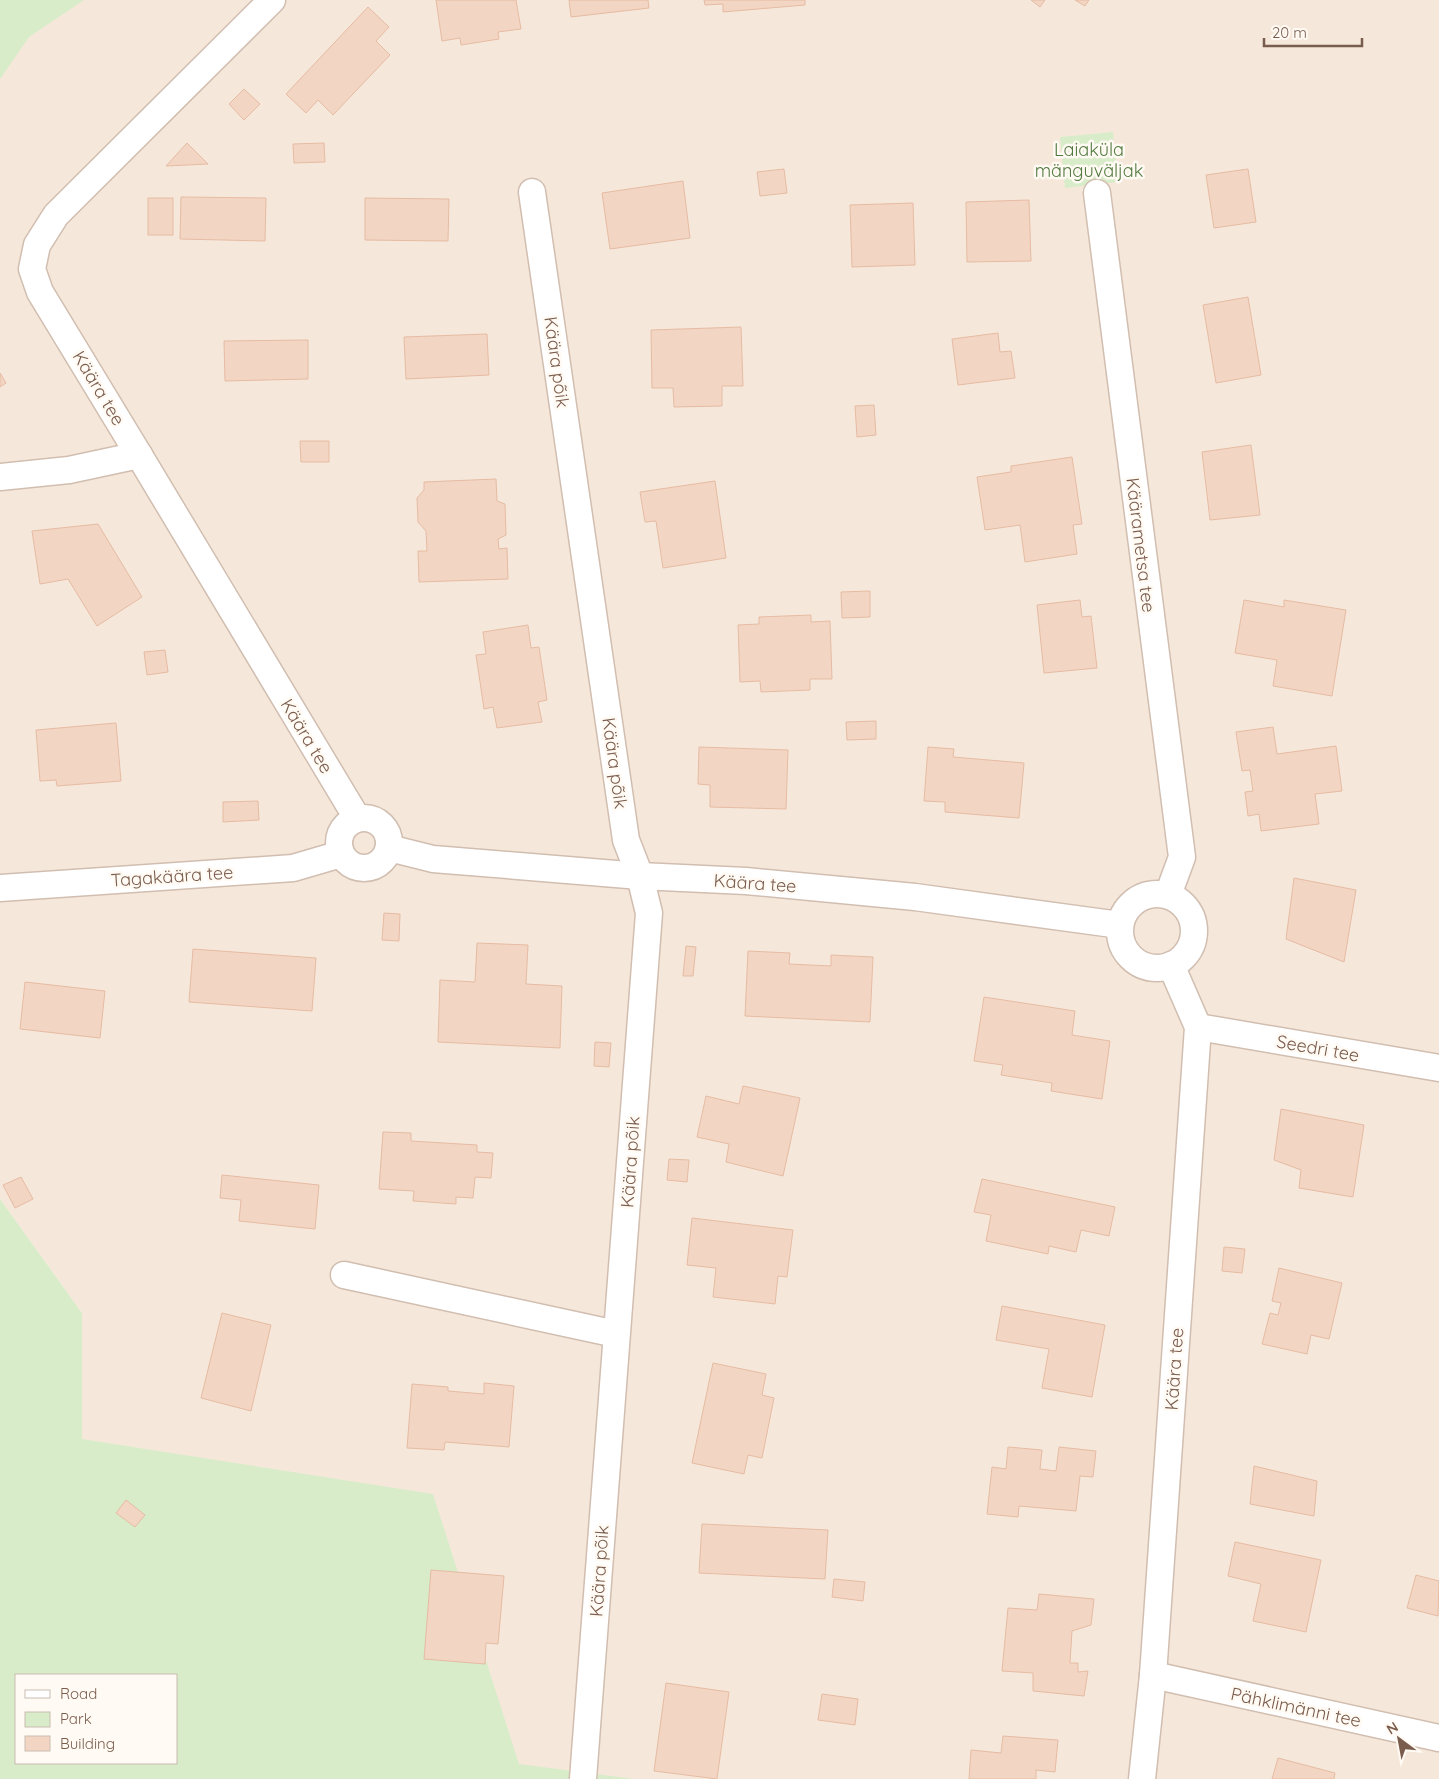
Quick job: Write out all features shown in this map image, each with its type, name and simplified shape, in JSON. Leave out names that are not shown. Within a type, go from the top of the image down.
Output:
[{"type":"street","name":"Käära tee","points":[[272,0],[56,215],[37,246],[32,269],[40,292],[357,818]]},
{"type":"street","name":"Käära põik","points":[[532,192],[626,840],[640,876],[649,913],[583,1779]]},
{"type":"street","name":"Käärametsa tee","points":[[1097,193],[1182,857],[1168,895]]},
{"type":"street","points":[[0,477],[69,470],[139,455]]},
{"type":"street","points":[[357,818],[374,819],[386,831],[389,839],[388,848],[386,856],[381,861],[359,868],[352,865],[341,854],[339,847],[341,833],[345,826],[357,818]]},
{"type":"street","name":"Käära tee","points":[[388,848],[433,859],[640,876],[746,881],[915,897],[1120,925]]},
{"type":"street","name":"Tagakäära tee","points":[[0,888],[293,868],[341,854]]},
{"type":"street","points":[[1156,893],[1168,895],[1179,901],[1188,910],[1193,922],[1194,934],[1191,946],[1184,956],[1163,968],[1151,968],[1139,964],[1129,956],[1122,946],[1119,934],[1120,925],[1125,911],[1133,902],[1144,896],[1156,893]]},
{"type":"street","name":"Käära tee","points":[[1142,1779],[1153,1675],[1198,1028],[1171,965]]},
{"type":"street","name":"Seedri tee","points":[[1198,1028],[1439,1068]]},
{"type":"street","points":[[344,1275],[616,1334]]},
{"type":"street","name":"Pähklimänni tee","points":[[1153,1675],[1439,1738]]},
{"type":"shaded area","points":[[0,0],[1439,0],[1439,1779],[193,1779],[244,1578],[82,1439],[82,1313],[0,1199]]},
{"type":"green space","points":[[0,0],[84,0],[29,37],[0,79]]},
{"type":"green space","name":"Laiaküla mänguväljak","points":[[1113,132],[1118,182],[1065,188],[1060,137]]},
{"type":"green space","points":[[0,1199],[82,1313],[82,1439],[433,1494],[519,1764],[634,1779],[0,1779]]},
{"type":"building","points":[[436,0],[516,0],[521,29],[498,32],[499,39],[461,45],[460,38],[442,41]]},
{"type":"building","points":[[569,0],[648,0],[649,8],[571,17]]},
{"type":"building","points":[[704,0],[805,0],[805,5],[723,12],[723,4],[705,5]]},
{"type":"building","points":[[1031,0],[1045,0],[1040,7]]},
{"type":"building","points":[[1075,0],[1089,0],[1085,6]]},
{"type":"building","points":[[368,7],[389,27],[376,41],[390,55],[333,115],[318,100],[306,113],[286,94]]},
{"type":"building","points":[[244,89],[260,104],[244,120],[229,104]]},
{"type":"building","points":[[187,143],[208,164],[166,166]]},
{"type":"building","points":[[324,143],[325,162],[294,163],[293,144]]},
{"type":"building","points":[[784,169],[787,193],[760,196],[757,172]]},
{"type":"building","points":[[1248,169],[1256,222],[1214,228],[1206,175]]},
{"type":"building","points":[[683,181],[690,238],[610,249],[602,193]]},
{"type":"building","points":[[181,197],[266,198],[265,241],[180,239]]},
{"type":"building","points":[[148,198],[173,198],[173,235],[148,235]]},
{"type":"building","points":[[365,198],[449,199],[448,241],[365,240]]},
{"type":"building","points":[[1029,200],[1031,261],[967,262],[966,202]]},
{"type":"building","points":[[913,203],[915,265],[852,267],[850,205]]},
{"type":"building","points":[[1248,297],[1261,375],[1216,383],[1203,305]]},
{"type":"building","points":[[741,327],[743,386],[722,386],[722,406],[674,407],[673,388],[652,388],[651,330]]},
{"type":"building","points":[[998,333],[1000,352],[1011,351],[1015,378],[958,385],[952,339]]},
{"type":"building","points":[[487,334],[489,375],[406,379],[404,337]]},
{"type":"building","points":[[308,340],[308,379],[225,381],[224,341]]},
{"type":"building","points":[[0,373],[6,383],[0,387]]},
{"type":"building","points":[[874,405],[876,435],[857,437],[855,406]]},
{"type":"building","points":[[300,441],[329,441],[329,462],[301,462]]},
{"type":"building","points":[[1251,445],[1260,515],[1210,520],[1202,452]]},
{"type":"building","points":[[1072,457],[1082,524],[1073,525],[1077,554],[1025,562],[1020,525],[985,530],[977,477],[1011,472],[1011,466]]},
{"type":"building","points":[[496,479],[497,501],[505,504],[506,535],[498,539],[499,549],[507,548],[508,579],[419,582],[418,551],[427,551],[426,531],[418,522],[417,498],[424,490],[424,482]]},
{"type":"building","points":[[715,481],[726,558],[663,568],[656,521],[645,522],[640,492]]},
{"type":"building","points":[[98,524],[142,597],[97,626],[68,579],[40,584],[32,531]]},
{"type":"building","points":[[870,591],[870,617],[842,618],[841,592]]},
{"type":"building","points":[[1080,600],[1082,617],[1091,616],[1097,668],[1044,673],[1037,605]]},
{"type":"building","points":[[1244,600],[1284,607],[1284,600],[1346,610],[1332,696],[1273,686],[1277,660],[1235,653]]},
{"type":"building","points":[[811,615],[811,622],[830,621],[832,679],[810,679],[810,690],[761,692],[760,681],[740,682],[738,625],[759,624],[759,617]]},
{"type":"building","points":[[528,625],[531,648],[539,647],[547,700],[538,702],[542,722],[497,728],[493,707],[484,709],[476,655],[486,654],[483,632]]},
{"type":"building","points":[[165,650],[168,672],[147,675],[144,652]]},
{"type":"building","points":[[876,721],[876,739],[847,740],[846,722]]},
{"type":"building","points":[[116,723],[121,781],[57,786],[56,780],[40,781],[36,730]]},
{"type":"building","points":[[1273,727],[1277,754],[1336,746],[1342,791],[1315,794],[1319,824],[1261,831],[1259,814],[1248,816],[1245,792],[1253,791],[1250,770],[1242,771],[1236,732]]},
{"type":"building","points":[[699,747],[788,750],[786,809],[710,807],[710,785],[698,784]]},
{"type":"building","points":[[928,747],[954,749],[953,757],[1024,763],[1019,818],[945,812],[945,802],[924,801]]},
{"type":"building","points":[[258,801],[259,820],[223,822],[223,802]]},
{"type":"building","points":[[1294,878],[1356,890],[1344,962],[1286,939]]},
{"type":"building","points":[[384,913],[400,914],[399,941],[382,940]]},
{"type":"building","points":[[477,943],[528,945],[526,984],[562,986],[560,1048],[438,1042],[440,980],[475,982]]},
{"type":"building","points":[[686,946],[696,947],[693,976],[683,976]]},
{"type":"building","points":[[193,949],[316,958],[312,1011],[189,1002]]},
{"type":"building","points":[[748,951],[790,953],[789,964],[831,966],[831,955],[873,957],[870,1022],[745,1016]]},
{"type":"building","points":[[25,982],[105,991],[100,1038],[20,1029]]},
{"type":"building","points":[[984,997],[1075,1011],[1072,1035],[1110,1041],[1102,1099],[1051,1091],[1052,1083],[1001,1075],[1003,1065],[974,1061]]},
{"type":"building","points":[[595,1042],[611,1043],[609,1067],[594,1066]]},
{"type":"building","points":[[743,1086],[800,1098],[783,1176],[726,1162],[729,1144],[697,1137],[706,1096],[739,1104]]},
{"type":"building","points":[[1281,1109],[1364,1125],[1353,1197],[1299,1188],[1301,1170],[1274,1160]]},
{"type":"building","points":[[383,1132],[411,1133],[411,1141],[477,1145],[477,1152],[493,1153],[491,1178],[475,1177],[473,1198],[456,1197],[456,1204],[413,1201],[414,1191],[379,1189]]},
{"type":"building","points":[[669,1159],[689,1160],[687,1182],[667,1180]]},
{"type":"building","points":[[222,1175],[319,1185],[315,1229],[239,1221],[241,1200],[220,1198]]},
{"type":"building","points":[[21,1177],[33,1199],[15,1208],[3,1185]]},
{"type":"building","points":[[982,1179],[1115,1207],[1109,1236],[1081,1230],[1076,1252],[1049,1246],[1048,1254],[986,1241],[991,1215],[974,1212]]},
{"type":"building","points":[[692,1218],[793,1230],[787,1277],[778,1276],[775,1304],[713,1297],[716,1268],[687,1265]]},
{"type":"building","points":[[1224,1247],[1245,1249],[1242,1273],[1222,1271]]},
{"type":"building","points":[[1279,1268],[1342,1283],[1329,1339],[1311,1335],[1307,1354],[1262,1344],[1270,1313],[1278,1315],[1281,1303],[1272,1301]]},
{"type":"building","points":[[1002,1306],[1105,1325],[1092,1397],[1042,1388],[1049,1349],[996,1340]]},
{"type":"building","points":[[222,1313],[271,1325],[251,1411],[201,1398]]},
{"type":"building","points":[[713,1363],[766,1374],[762,1395],[774,1398],[762,1458],[748,1455],[744,1474],[692,1463]]},
{"type":"building","points":[[484,1383],[514,1386],[509,1447],[445,1442],[444,1450],[407,1448],[412,1384],[448,1387],[448,1391],[484,1394]]},
{"type":"building","points":[[1008,1447],[1042,1450],[1040,1469],[1056,1471],[1059,1447],[1096,1451],[1093,1477],[1080,1476],[1076,1511],[1019,1506],[1018,1517],[987,1514],[992,1467],[1006,1469]]},
{"type":"building","points":[[1254,1466],[1317,1481],[1314,1516],[1250,1504]]},
{"type":"building","points":[[126,1500],[145,1515],[135,1527],[116,1513]]},
{"type":"building","points":[[702,1524],[828,1530],[825,1579],[699,1573]]},
{"type":"building","points":[[1235,1542],[1321,1560],[1306,1632],[1253,1621],[1261,1584],[1228,1576]]},
{"type":"building","points":[[431,1570],[504,1576],[498,1644],[486,1643],[485,1664],[424,1659]]},
{"type":"building","points":[[1416,1575],[1439,1581],[1438,1616],[1407,1608]]},
{"type":"building","points":[[834,1579],[865,1582],[863,1601],[832,1597]]},
{"type":"building","points":[[1039,1594],[1094,1599],[1091,1625],[1072,1631],[1070,1663],[1078,1663],[1078,1672],[1088,1671],[1084,1696],[1033,1691],[1033,1673],[1002,1671],[1008,1608],[1037,1610]]},
{"type":"building","points":[[666,1683],[729,1692],[717,1779],[654,1771]]},
{"type":"building","points":[[822,1694],[858,1699],[855,1725],[818,1720]]},
{"type":"building","points":[[1003,1736],[1058,1740],[1055,1772],[1036,1770],[1036,1779],[969,1779],[971,1750],[1001,1753]]},
{"type":"building","points":[[1278,1758],[1335,1773],[1334,1779],[1272,1779]]}]
